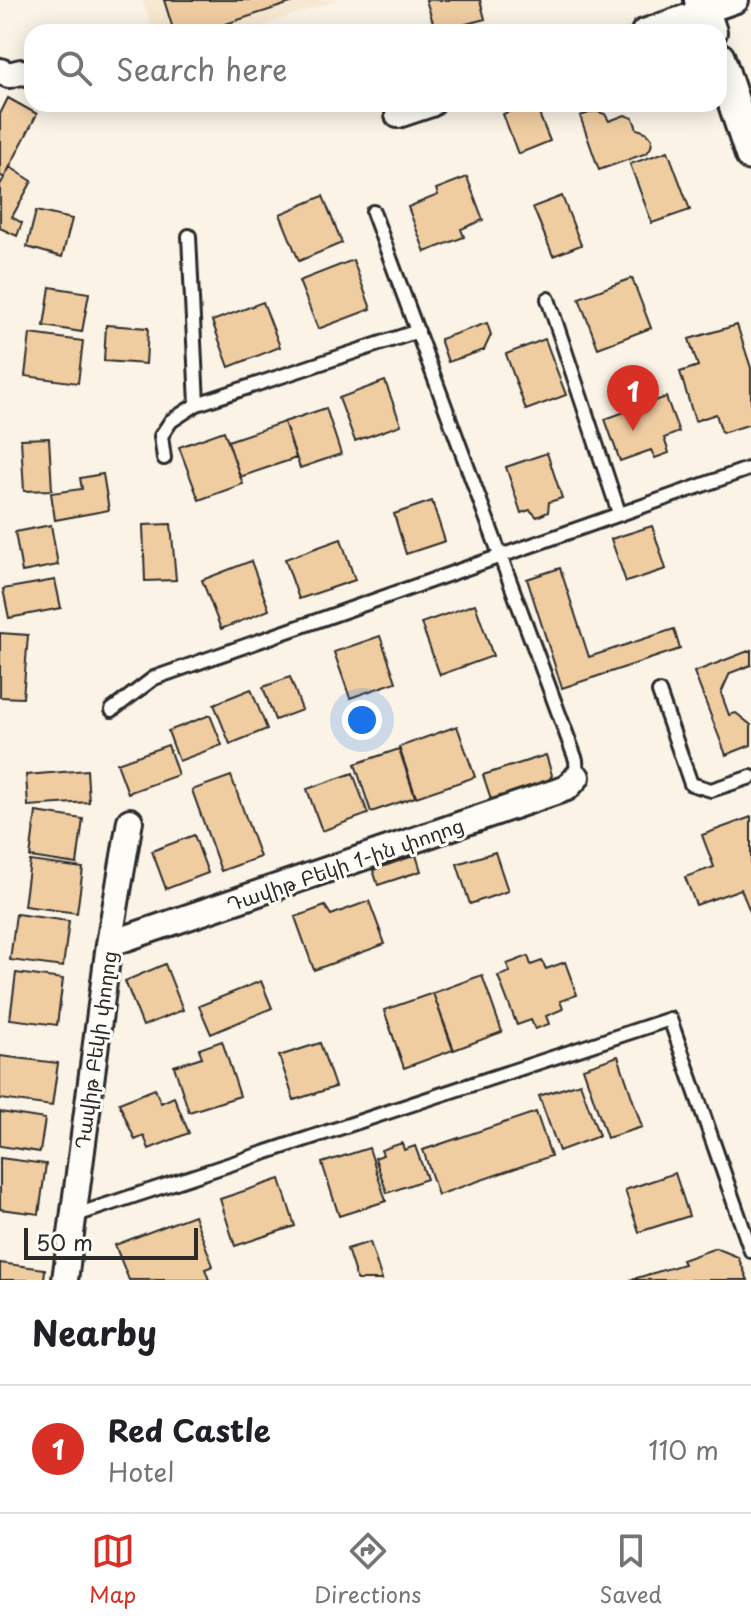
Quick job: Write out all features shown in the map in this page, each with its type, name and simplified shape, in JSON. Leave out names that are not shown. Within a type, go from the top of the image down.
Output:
[{"type":"street","points":[[673,24],[705,15],[736,0]]},
{"type":"street","points":[[0,71],[9,75],[24,73]]},
{"type":"street","points":[[727,82],[751,155]]},
{"type":"street","points":[[398,115],[407,112]]},
{"type":"street","name":"Դավիթ Բեկի 1-ին փողոց","points":[[109,944],[567,788],[577,777]]},
{"type":"street","name":"Դավիթ Բեկի փողոց","points":[[65,1280],[109,944],[130,821]]},
{"type":"lane","points":[[373,212],[576,760],[577,777]]},
{"type":"lane","points":[[189,236],[197,404]]},
{"type":"lane","points":[[548,299],[619,513]]},
{"type":"lane","points":[[164,458],[161,436],[171,421],[197,404],[418,331]]},
{"type":"lane","points":[[112,710],[154,678],[751,468]]},
{"type":"lane","points":[[659,692],[691,784],[711,790],[751,777]]},
{"type":"lane","points":[[73,1216],[670,1019],[751,1251]]},
{"type":"shaded area","points":[[142,0],[336,0],[267,24],[151,24]]},
{"type":"building","points":[[164,0],[300,0],[226,24],[172,24]]},
{"type":"building","points":[[426,0],[480,0],[485,19],[466,24],[434,24]]},
{"type":"building","points":[[8,98],[24,107],[24,112],[37,114],[4,178],[0,175],[0,114]]},
{"type":"building","points":[[538,112],[550,141],[518,154],[503,114]]},
{"type":"building","points":[[598,112],[605,114],[609,121],[625,115],[633,118],[637,129],[646,132],[652,139],[651,147],[647,153],[599,170],[580,116]]},
{"type":"building","points":[[668,151],[690,210],[652,223],[630,164]]},
{"type":"building","points":[[10,167],[32,181],[12,217],[22,223],[17,236],[0,228],[0,185]]},
{"type":"building","points":[[467,177],[483,220],[461,229],[464,237],[425,252],[408,207],[438,195],[436,189]]},
{"type":"building","points":[[323,196],[342,243],[299,261],[280,214]]},
{"type":"building","points":[[562,196],[581,245],[553,256],[533,207]]},
{"type":"building","points":[[36,211],[72,219],[62,257],[27,247]]},
{"type":"building","points":[[353,260],[371,309],[318,329],[299,281]]},
{"type":"building","points":[[632,278],[651,328],[598,348],[579,298]]},
{"type":"building","points":[[50,287],[89,293],[82,332],[44,326]]},
{"type":"building","points":[[263,302],[280,347],[229,367],[212,321]]},
{"type":"building","points":[[487,323],[491,335],[484,350],[448,362],[440,339]]},
{"type":"building","points":[[106,325],[148,328],[146,364],[104,361]]},
{"type":"building","points":[[737,325],[751,368],[751,424],[722,433],[716,414],[695,421],[680,372],[698,366],[689,339]]},
{"type":"building","points":[[30,334],[83,341],[78,383],[25,376]]},
{"type":"building","points":[[545,339],[566,395],[526,410],[506,354]]},
{"type":"building","points":[[385,381],[401,425],[355,441],[339,398]]},
{"type":"building","points":[[666,397],[679,432],[664,438],[669,453],[655,458],[651,450],[620,461],[605,419]]},
{"type":"building","points":[[326,408],[341,454],[300,468],[284,422]]},
{"type":"building","points":[[284,422],[296,458],[240,477],[228,441]]},
{"type":"building","points":[[224,431],[243,484],[199,500],[179,447]]},
{"type":"building","points":[[49,438],[52,490],[24,491],[21,439]]},
{"type":"building","points":[[547,453],[562,498],[549,502],[548,512],[537,517],[530,510],[521,513],[506,467]]},
{"type":"building","points":[[103,474],[109,510],[55,520],[51,493],[82,489],[80,478]]},
{"type":"building","points":[[432,501],[445,541],[406,554],[394,514]]},
{"type":"building","points":[[171,524],[176,580],[145,581],[143,525]]},
{"type":"building","points":[[51,525],[58,565],[22,572],[15,532]]},
{"type":"building","points":[[652,526],[666,569],[626,582],[611,539]]},
{"type":"building","points":[[341,539],[355,580],[299,599],[285,559]]},
{"type":"building","points":[[251,561],[269,610],[221,629],[202,580]]},
{"type":"building","points":[[560,568],[589,657],[674,629],[680,649],[562,688],[527,579]]},
{"type":"building","points":[[55,580],[61,608],[9,618],[3,589]]},
{"type":"building","points":[[475,604],[493,656],[440,675],[421,623]]},
{"type":"building","points":[[0,633],[28,635],[23,698],[0,697]]},
{"type":"building","points":[[380,636],[396,682],[350,698],[334,652]]},
{"type":"building","points":[[751,650],[751,665],[730,673],[721,693],[729,715],[736,713],[751,725],[751,745],[726,755],[694,672]]},
{"type":"building","points":[[290,677],[302,710],[275,720],[263,687]]},
{"type":"building","points":[[251,689],[267,729],[230,744],[214,704]]},
{"type":"building","points":[[210,715],[222,745],[179,761],[168,731]]},
{"type":"building","points":[[457,726],[475,777],[416,797],[399,747]]},
{"type":"building","points":[[168,745],[178,775],[128,793],[117,763]]},
{"type":"building","points":[[399,749],[415,797],[371,812],[355,764]]},
{"type":"building","points":[[546,755],[552,775],[546,785],[492,802],[483,775]]},
{"type":"building","points":[[87,770],[89,802],[28,806],[26,775]]},
{"type":"building","points":[[353,773],[368,814],[322,831],[307,789]]},
{"type":"building","points":[[231,776],[260,857],[221,871],[192,790]]},
{"type":"building","points":[[36,812],[83,819],[77,864],[30,857]]},
{"type":"building","points":[[751,817],[751,914],[741,889],[696,905],[685,877],[714,867],[702,835]]},
{"type":"building","points":[[194,835],[208,873],[166,889],[152,851]]},
{"type":"building","points":[[495,852],[508,891],[470,904],[457,864]]},
{"type":"building","points":[[416,855],[421,871],[378,885],[373,870]]},
{"type":"building","points":[[30,861],[83,868],[77,913],[24,906]]},
{"type":"building","points":[[369,901],[385,944],[314,970],[295,917],[325,906],[331,915]]},
{"type":"building","points":[[16,914],[69,921],[63,967],[10,960]]},
{"type":"building","points":[[528,956],[531,965],[542,961],[546,969],[565,962],[577,995],[560,1001],[563,1009],[546,1016],[549,1024],[535,1029],[531,1020],[517,1025],[498,976],[510,972],[507,964]]},
{"type":"building","points":[[165,964],[183,1010],[143,1026],[125,981]]},
{"type":"building","points":[[16,973],[63,979],[57,1025],[10,1019]]},
{"type":"building","points":[[482,975],[502,1032],[454,1050],[433,993]]},
{"type":"building","points":[[261,981],[272,1008],[211,1034],[199,1006]]},
{"type":"building","points":[[433,993],[453,1050],[404,1068],[384,1010]]},
{"type":"building","points":[[222,1041],[240,1096],[189,1112],[174,1066],[202,1057],[199,1049]]},
{"type":"building","points":[[320,1043],[335,1087],[294,1100],[279,1056]]},
{"type":"building","points":[[0,1056],[58,1063],[52,1106],[0,1099]]},
{"type":"building","points":[[618,1056],[642,1127],[607,1138],[583,1068]]},
{"type":"building","points":[[580,1083],[599,1136],[559,1151],[539,1096]]},
{"type":"building","points":[[155,1089],[161,1103],[174,1097],[189,1133],[149,1149],[144,1136],[135,1140],[119,1103]]},
{"type":"building","points":[[0,1112],[45,1119],[40,1152],[0,1146]]},
{"type":"building","points":[[536,1112],[551,1156],[438,1195],[423,1150]]},
{"type":"building","points":[[402,1143],[404,1150],[415,1146],[427,1179],[387,1193],[375,1158],[383,1155],[381,1150]]},
{"type":"building","points":[[369,1148],[386,1201],[339,1216],[322,1163]]},
{"type":"building","points":[[0,1158],[46,1164],[39,1214],[0,1209]]},
{"type":"building","points":[[675,1173],[689,1216],[639,1232],[625,1190]]},
{"type":"building","points":[[280,1179],[295,1226],[235,1246],[220,1199]]},
{"type":"building","points":[[194,1215],[213,1266],[205,1269],[209,1280],[129,1280],[115,1245]]},
{"type":"building","points":[[370,1242],[382,1280],[357,1280],[347,1249]]},
{"type":"building","points":[[716,1248],[738,1257],[748,1280],[630,1280],[684,1264],[682,1260]]},
{"type":"building","points":[[0,1263],[45,1269],[44,1280],[0,1280]]},
{"type":"place","name":"Red Castle","points":[[633,431]]}]
